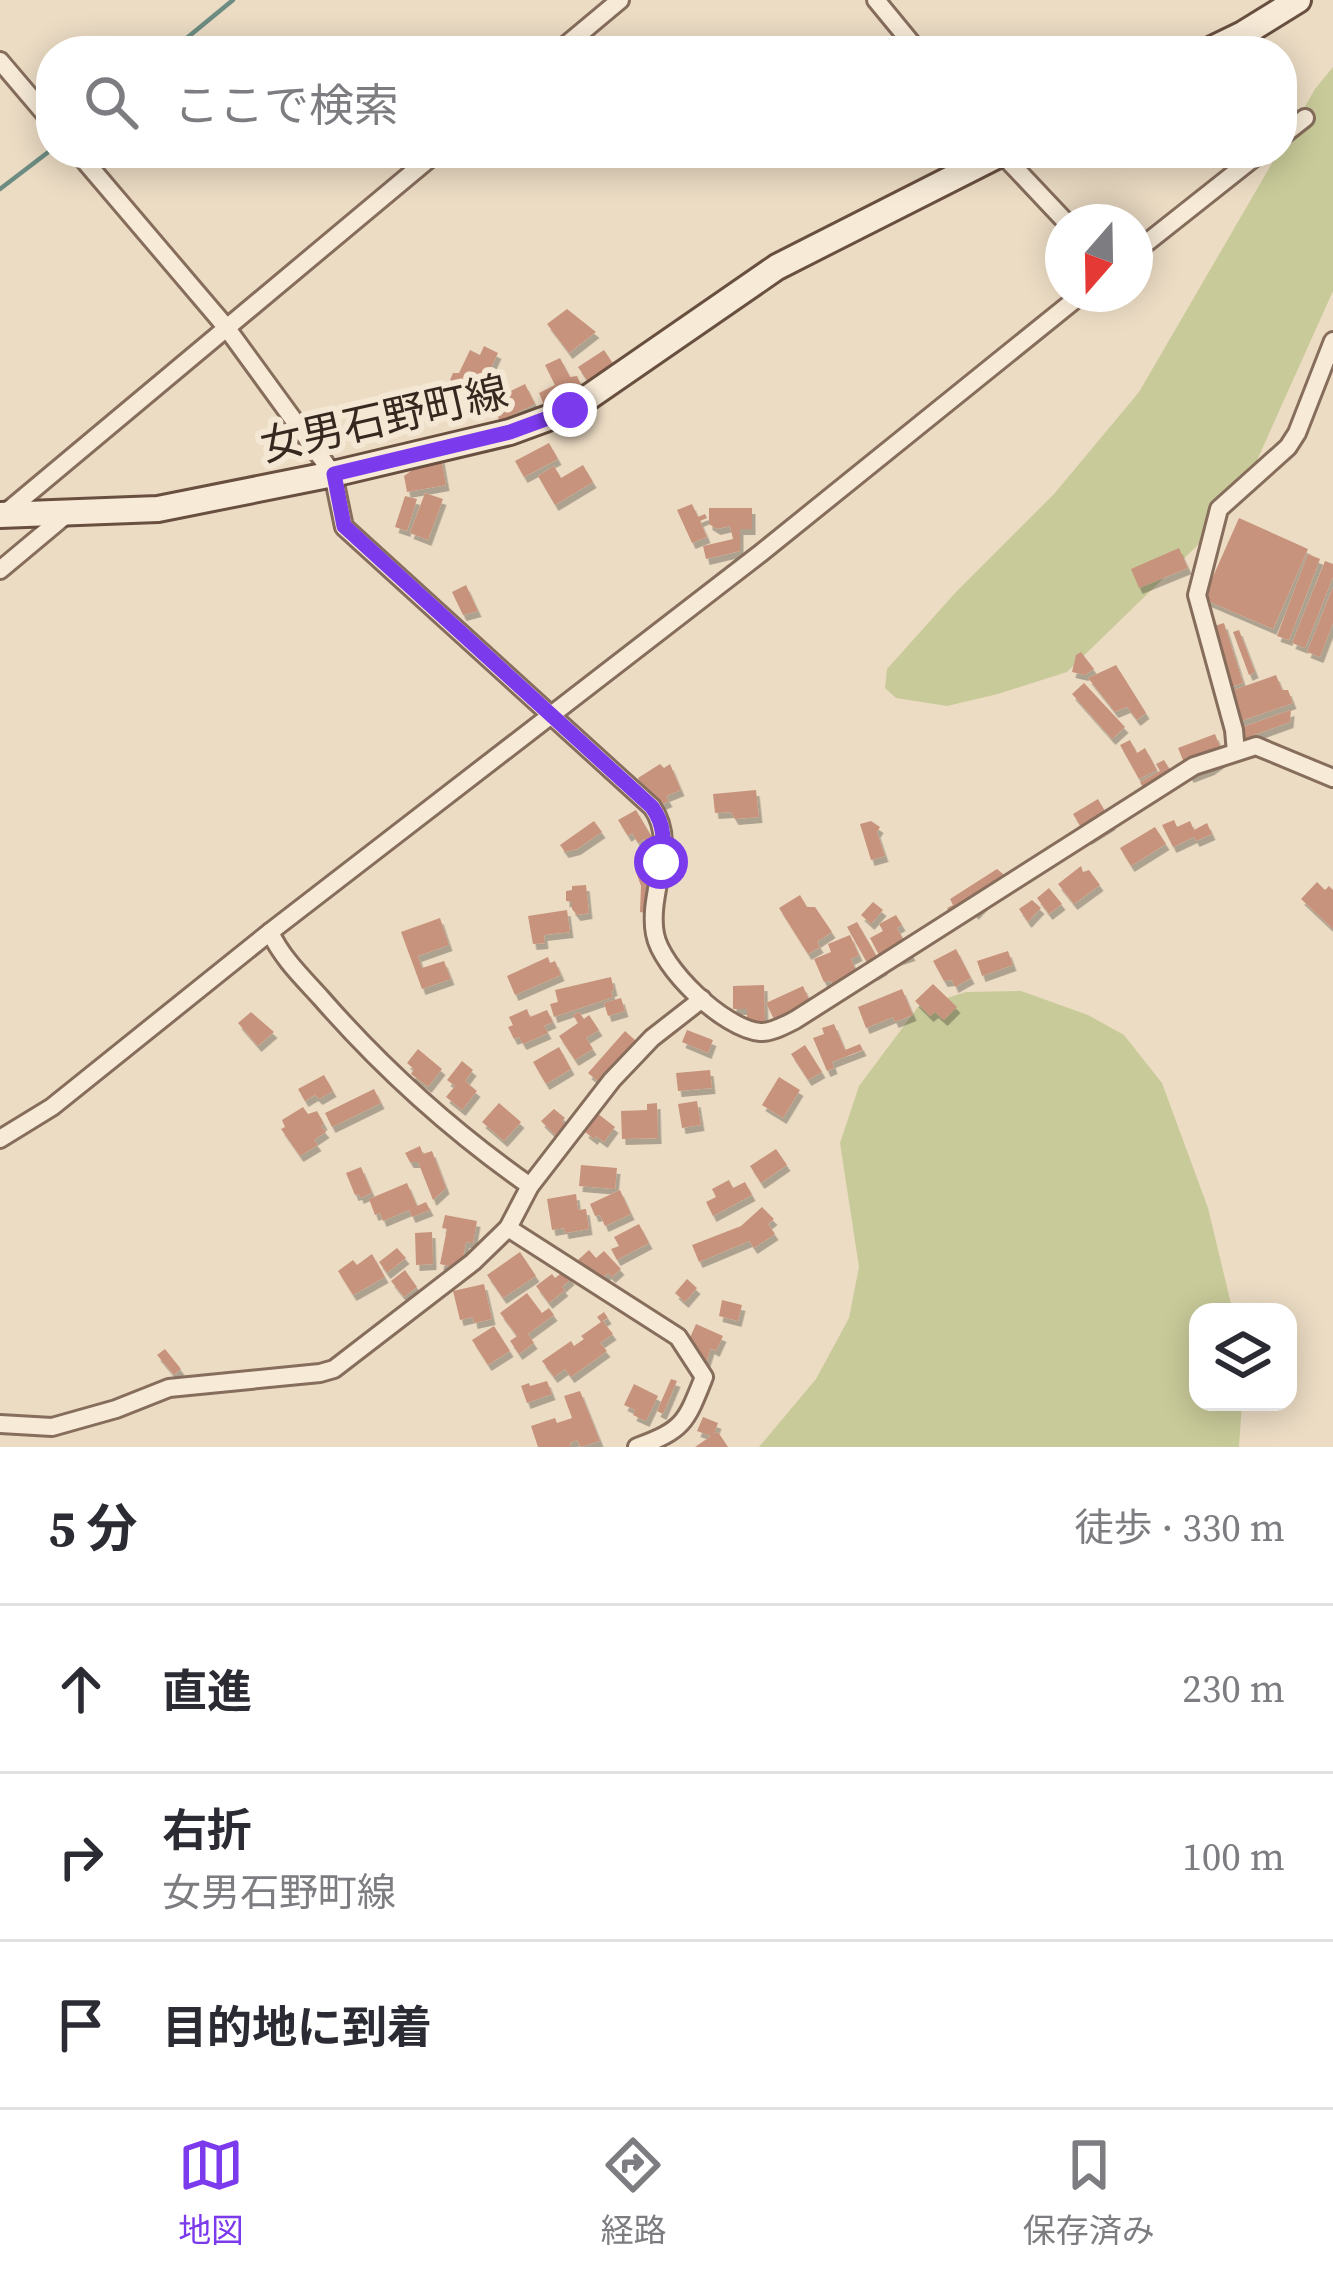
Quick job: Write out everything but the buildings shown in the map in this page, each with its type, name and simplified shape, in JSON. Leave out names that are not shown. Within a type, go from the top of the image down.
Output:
[{"type":"main road","points":[[1239,36],[1298,0]]},
{"type":"main road","name":"女男石野町線","points":[[2,515],[158,509],[510,432],[570,410],[776,267],[972,168]]},
{"type":"street","points":[[577,36],[620,0]]},
{"type":"street","points":[[876,0],[906,36]]},
{"type":"street","points":[[0,61],[36,103]]},
{"type":"street","points":[[1297,124],[1305,118]]},
{"type":"street","points":[[91,168],[226,327],[334,474],[344,526],[661,819],[664,838],[653,927],[658,945],[702,999],[729,1021],[760,1032],[795,1020],[1194,766],[1256,746],[1333,778]]},
{"type":"street","points":[[2,515],[418,168]]},
{"type":"street","points":[[1016,168],[1049,204]]},
{"type":"street","points":[[1153,237],[1241,168]]},
{"type":"street","points":[[0,1139],[52,1107],[1060,312]]},
{"type":"street","points":[[1236,752],[1197,595],[1219,509],[1298,434],[1333,341]]},
{"type":"street","points":[[0,570],[67,514]]},
{"type":"street","points":[[270,932],[278,950],[358,1042],[435,1113],[530,1186]]},
{"type":"street","points":[[0,1424],[52,1427],[169,1388],[334,1369],[473,1262],[508,1228],[530,1186],[612,1080],[652,1038],[702,999]]},
{"type":"street","points":[[508,1228],[678,1337],[689,1350],[704,1377],[687,1418],[669,1436],[637,1447]]},
{"type":"green space","points":[[1333,67],[1333,291],[1254,467],[1203,540],[1067,672],[947,706],[896,698],[885,688],[887,669],[1054,494],[1139,392],[1269,168],[1297,168],[1297,120]]},
{"type":"green space","points":[[1021,991],[1088,1015],[1124,1035],[1162,1083],[1208,1208],[1231,1303],[1189,1303],[1189,1411],[1241,1411],[1239,1447],[759,1447],[816,1379],[849,1318],[859,1267],[840,1143],[859,1086],[918,1007],[966,992]]},
{"type":"waterway","points":[[189,36],[233,0]]},
{"type":"waterway","points":[[0,189],[36,161]]},
{"type":"route","points":[[570,410],[510,432],[334,474],[344,526],[652,807],[661,819],[661,862]]}]
